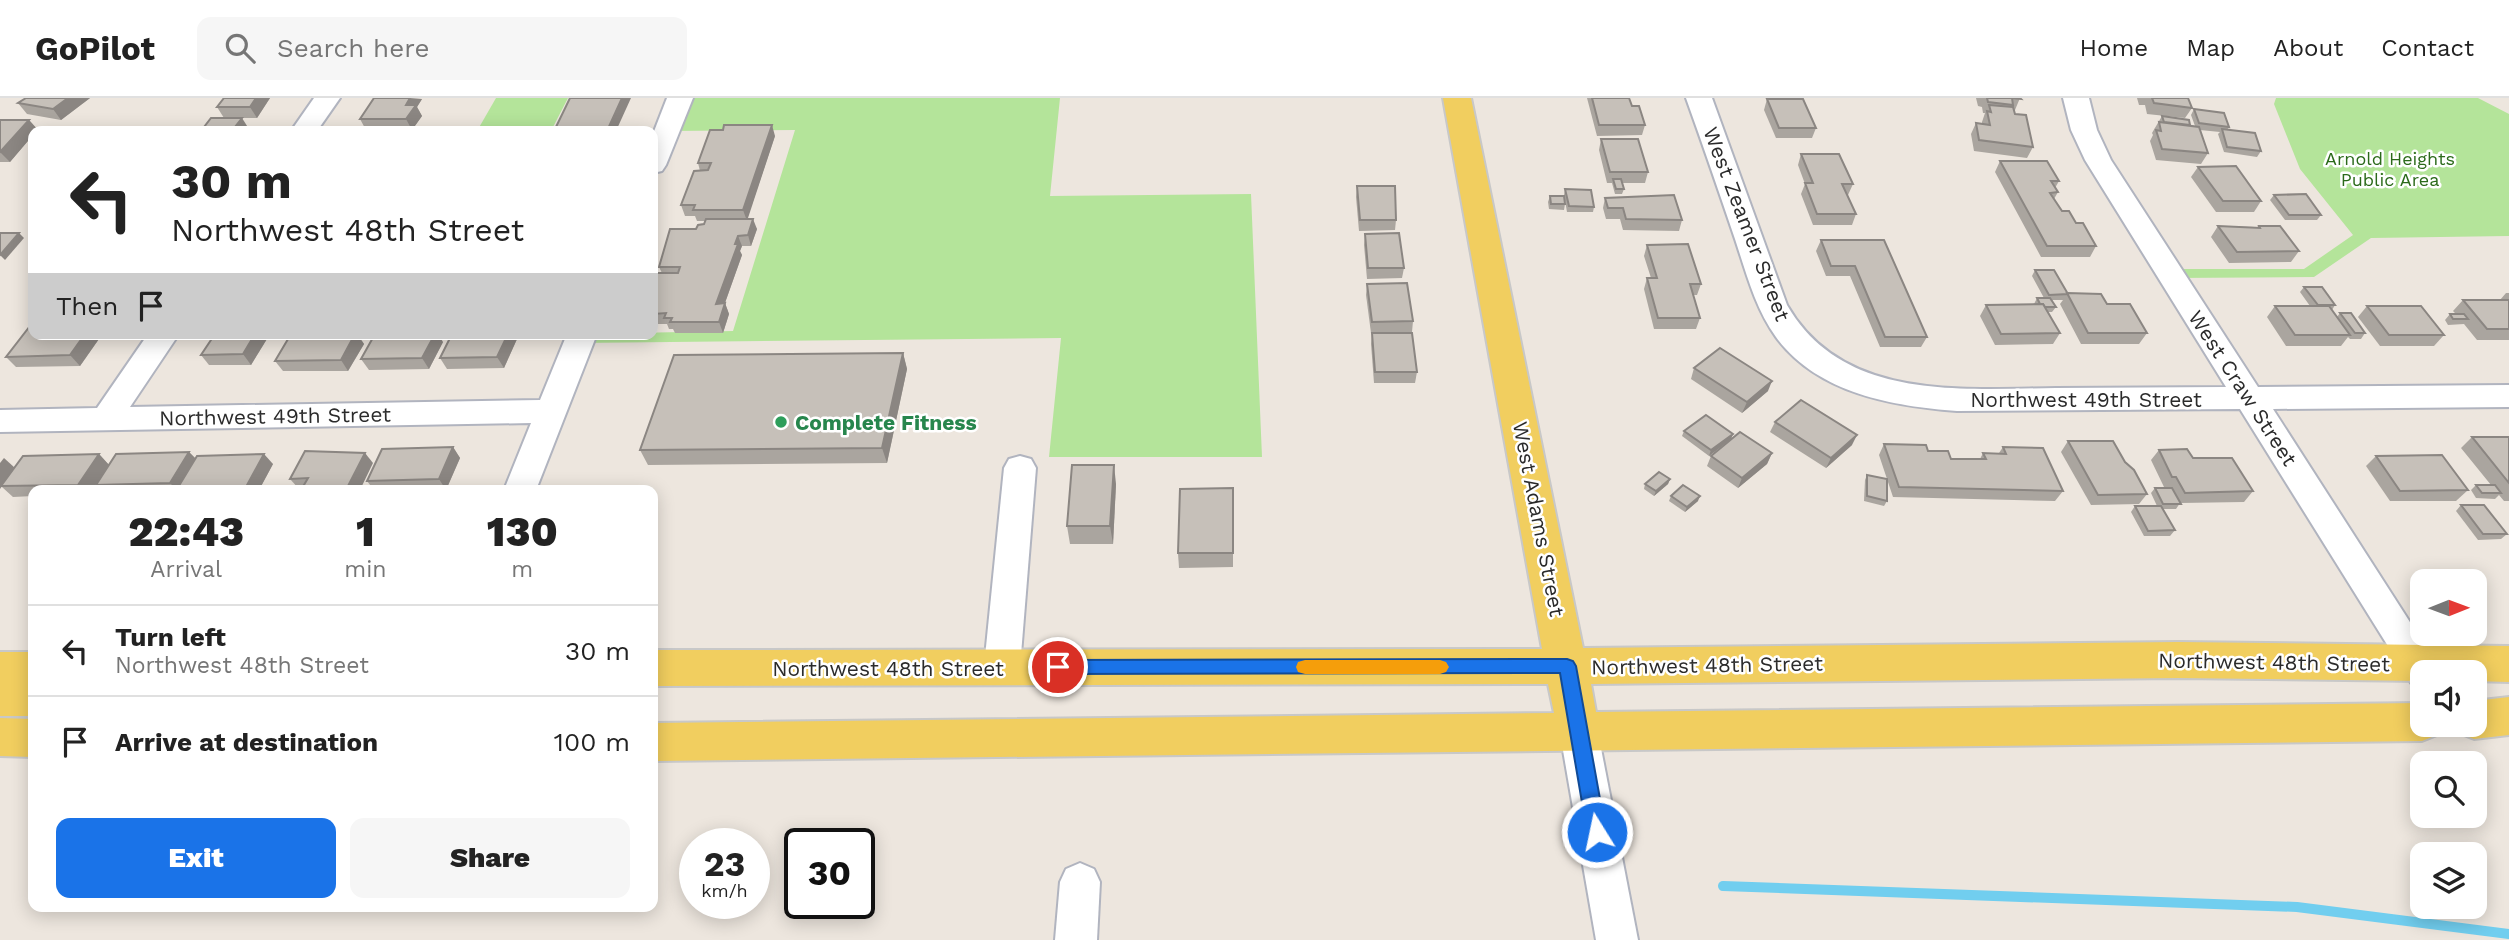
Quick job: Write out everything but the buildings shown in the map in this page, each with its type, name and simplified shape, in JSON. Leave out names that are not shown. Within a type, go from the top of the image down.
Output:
[{"type":"main road","name":"West Adams Street","points":[[1457,98],[1579,733]]},
{"type":"main road","name":"Northwest 48th Street","points":[[658,668],[1567,666],[2178,660],[2410,667]]},
{"type":"main road","name":"Northwest 48th Street","points":[[2487,665],[2509,664]]},
{"type":"main road","points":[[0,670],[28,670]]},
{"type":"main road","points":[[0,698],[28,698]]},
{"type":"main road","points":[[2487,719],[2509,716]]},
{"type":"main road","points":[[658,742],[2410,722]]},
{"type":"main road","points":[[0,737],[28,738]]},
{"type":"street","points":[[307,126],[327,98]]},
{"type":"street","points":[[658,153],[680,98]]},
{"type":"street","name":"West Zeamer Street","points":[[1699,98],[1772,305],[1796,342],[1831,369],[1875,388],[1905,396],[1956,400]]},
{"type":"street","name":"West Craw Street","points":[[2076,98],[2084,130],[2098,160],[2417,660]]},
{"type":"street","points":[[105,420],[160,340]]},
{"type":"street","points":[[522,485],[580,340]]},
{"type":"street","name":"Northwest 49th Street","points":[[1956,400],[2509,396]]},
{"type":"street","name":"Northwest 49th Street","points":[[0,421],[551,411]]},
{"type":"street","points":[[1002,667],[1020,468]]},
{"type":"street","name":"West Adams Street","points":[[1579,733],[1617,940]]},
{"type":"street","points":[[1076,940],[1080,883]]},
{"type":"green space","points":[[496,98],[568,98],[554,126],[480,126]]},
{"type":"green space","points":[[680,98],[1060,98],[1050,196],[1251,194],[1262,457],[1049,457],[1061,338],[578,343],[579,340],[658,340],[658,332],[733,331],[795,130],[667,131]]},
{"type":"green space","name":"Arnold Heights Public Area","points":[[2276,98],[2478,98],[2509,114],[2509,236],[2371,238],[2314,277],[2173,278],[2167,269],[2304,269],[2353,235],[2300,169],[2274,104]]},
{"type":"waterway","points":[[1723,886],[2297,907],[2509,934]]},
{"type":"slow traffic","points":[[1305,667],[1440,667]]},
{"type":"place","name":"Complete Fitness","points":[[781,422]]},
{"type":"route","points":[[1058,667],[1567,666],[1597,832]]}]
